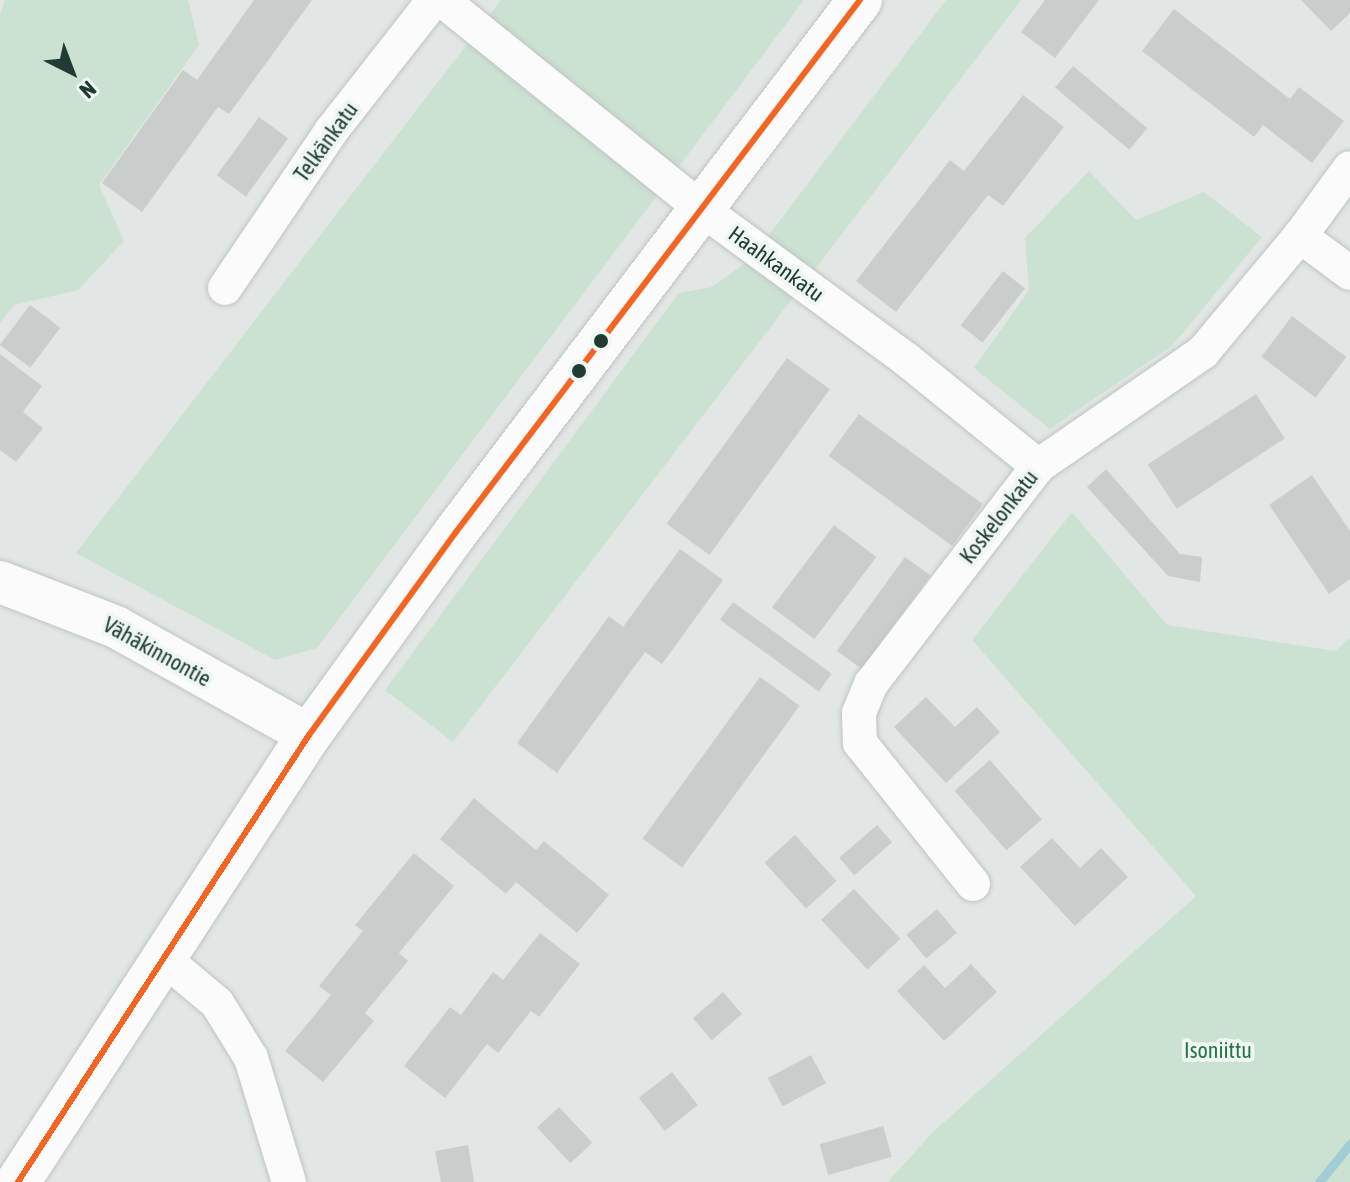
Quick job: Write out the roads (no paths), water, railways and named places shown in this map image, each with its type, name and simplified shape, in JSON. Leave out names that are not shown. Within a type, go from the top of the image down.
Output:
[{"type":"main road","points":[[18,1182],[309,735],[860,0]]},
{"type":"street","name":"Telkänkatu","points":[[225,288],[332,130],[434,0]]},
{"type":"street","name":"Haahkankatu","points":[[442,0],[703,210],[907,360],[1038,466]]},
{"type":"street","name":"Koskelonkatu","points":[[973,884],[874,765],[860,743],[859,713],[871,684],[1038,466],[1203,352],[1300,236],[1350,168]]},
{"type":"street","points":[[1300,236],[1350,273]]},
{"type":"street","name":"Vähäkinnontie","points":[[0,582],[116,627],[309,735]]},
{"type":"street","points":[[162,957],[217,1003],[251,1058],[289,1182]]},
{"type":"waterway","points":[[1319,1182],[1350,1144]]},
{"type":"park label","name":"Isoniittu","points":[[1218,1051]]}]
